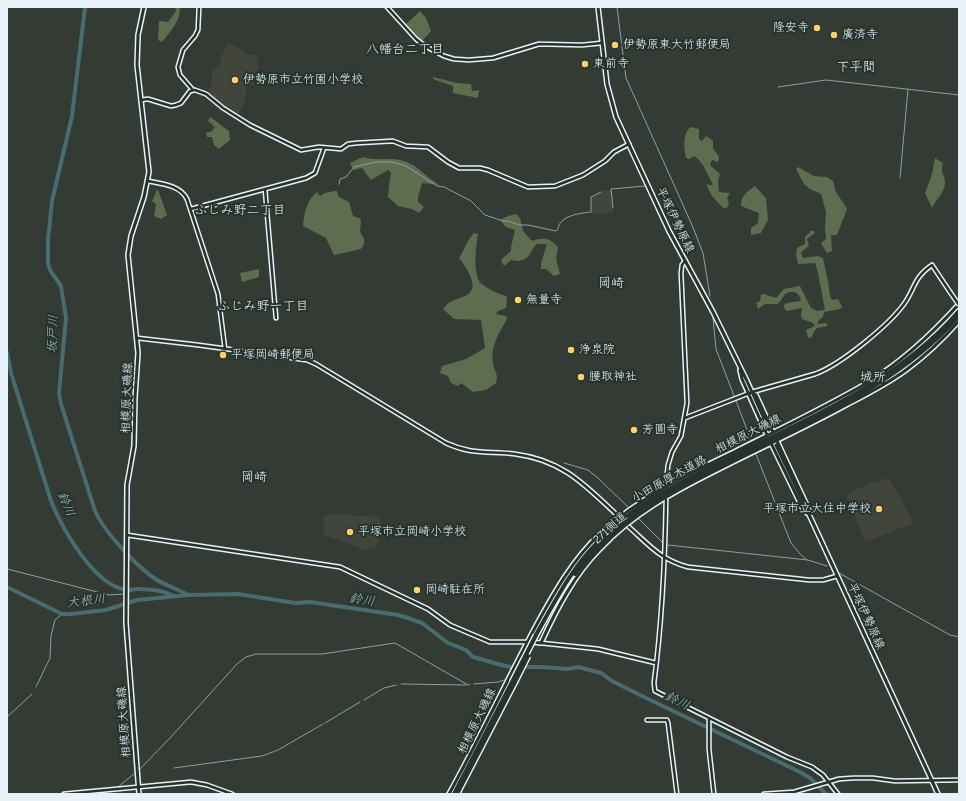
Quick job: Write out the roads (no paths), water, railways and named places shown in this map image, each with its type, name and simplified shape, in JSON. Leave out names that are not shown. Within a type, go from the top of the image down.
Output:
[{"type":"highway","name":"小田原厚木道路","points":[[457,794],[561,590],[581,562],[602,538],[631,512],[669,489],[874,383],[901,365],[922,348],[942,330],[959,311]]},
{"type":"highway","name":"小田原厚木道路","points":[[537,635],[583,563],[604,540],[633,514],[664,495],[834,409],[875,386],[897,372],[919,355],[959,316]]},
{"type":"main road","name":"相模原大磯線","points":[[139,794],[126,633],[127,485],[132,465],[134,446],[135,398],[138,363],[137,338],[128,264],[128,250],[148,181],[149,165],[137,71],[137,51],[140,24],[144,7]]},
{"type":"main road","name":"平塚伊勢原線","points":[[598,7],[607,84],[616,117],[685,261],[713,312],[738,363],[742,379],[750,393]]},
{"type":"main road","name":"相模原大磯線","points":[[450,794],[482,733],[506,682],[558,587],[583,552],[599,535],[641,502],[669,485],[768,435],[771,431],[867,383],[909,353],[930,335],[959,305]]},
{"type":"main road","name":"相模原大磯線","points":[[771,443],[861,397],[894,378],[923,356],[959,321]]},
{"type":"main road","points":[[750,393],[756,395],[771,431]]},
{"type":"main road","points":[[750,393],[768,435]]},
{"type":"main road","points":[[777,441],[807,505],[813,523]]},
{"type":"main road","points":[[771,443],[802,507],[813,523]]},
{"type":"main road","name":"271側道","points":[[541,643],[554,614],[580,574],[599,549],[623,526],[648,508],[697,480],[771,443]]},
{"type":"main road","name":"平塚伊勢原線","points":[[776,445],[938,794]]},
{"type":"main road","points":[[527,642],[541,643]]},
{"type":"street","points":[[198,7],[198,30],[183,50],[178,67],[180,75],[193,90],[206,94],[241,120],[301,150],[319,147],[341,149],[348,144],[357,142],[393,141],[406,146],[428,147],[448,162],[459,168],[480,168],[488,170],[521,185],[536,187],[555,186],[583,175],[605,162],[614,152],[628,144]]},
{"type":"street","points":[[387,7],[416,39],[431,50],[454,59],[469,60],[493,58],[538,44],[582,45],[602,43]]},
{"type":"street","points":[[141,100],[148,99],[176,105],[181,103],[189,92],[193,90]]},
{"type":"street","points":[[191,209],[300,180],[314,174],[324,148]]},
{"type":"street","points":[[148,181],[177,188],[187,199],[218,294],[225,348]]},
{"type":"street","points":[[266,189],[276,318]]},
{"type":"street","points":[[666,484],[668,465],[672,452],[681,436],[685,418],[687,389],[681,273],[682,264],[685,261]]},
{"type":"street","points":[[685,418],[750,393],[815,374],[837,363],[873,335],[896,314],[906,302],[917,278],[922,272],[932,265],[959,305]]},
{"type":"street","points":[[137,338],[211,346],[296,358],[316,364],[458,448],[477,452],[524,456],[562,469],[582,482],[616,514]]},
{"type":"street","points":[[666,500],[663,597],[654,683],[655,691],[787,757],[812,767],[823,775],[827,783],[838,794]]},
{"type":"street","points":[[629,527],[658,554],[680,565],[696,569],[816,580],[837,576]]},
{"type":"street","points":[[127,535],[340,567],[428,609],[450,625],[490,642],[527,642]]},
{"type":"street","points":[[541,643],[598,649],[656,663]]},
{"type":"street","points":[[709,719],[714,794]]},
{"type":"street","points":[[648,720],[667,720],[677,794]]},
{"type":"street","points":[[764,794],[807,790],[838,780],[864,777],[896,781],[959,780]]},
{"type":"street","points":[[64,794],[191,782],[207,785],[232,794]]},
{"type":"waterway","name":"坂戸川","points":[[85,7],[72,116],[52,201],[48,240],[48,264],[50,270],[61,286],[66,318],[59,393],[61,404],[98,517],[112,537],[140,567],[157,580],[188,595]]},
{"type":"waterway","points":[[617,7],[626,78],[692,225],[703,253],[710,296]]},
{"type":"waterway","points":[[778,87],[826,80],[959,95]]},
{"type":"waterway","points":[[900,178],[908,89]]},
{"type":"waterway","points":[[339,184],[340,179],[346,177],[354,167],[376,162],[392,162],[406,166],[437,186],[444,187],[471,201],[485,215],[519,225],[528,225],[556,231],[562,221],[566,218],[576,214],[591,212],[591,197],[601,192]]},
{"type":"waterway","points":[[613,208],[611,189],[645,186]]},
{"type":"waterway","points":[[713,318],[716,349],[751,440]]},
{"type":"waterway","name":"鈴川","points":[[7,352],[11,373],[51,501],[63,526],[81,555],[104,579],[116,587],[128,590],[156,590],[173,596]]},
{"type":"waterway","points":[[756,454],[791,543],[807,560]]},
{"type":"waterway","points":[[564,463],[588,470],[628,507]]},
{"type":"waterway","points":[[638,518],[663,543]]},
{"type":"waterway","points":[[668,545],[808,560],[827,566]]},
{"type":"waterway","name":"大根川","points":[[7,569],[109,595],[125,594]]},
{"type":"waterway","points":[[839,573],[950,635],[959,637]]},
{"type":"waterway","name":"鈴川","points":[[7,587],[62,614],[106,610],[137,600],[188,595],[238,594],[295,603],[310,602],[398,615],[422,623],[448,643],[466,650],[473,657],[510,667],[568,669],[578,667],[601,673],[612,681],[642,696],[800,772],[810,778],[826,794]]},
{"type":"waterway","points":[[36,687],[50,658],[51,636],[55,620],[62,614]]},
{"type":"waterway","points":[[140,769],[237,664],[246,657],[256,654],[322,654],[395,643],[468,685],[470,684]]},
{"type":"waterway","points":[[474,684],[498,682],[507,679]]},
{"type":"waterway","points":[[401,684],[466,685]]},
{"type":"waterway","points":[[364,700],[384,688],[396,685]]},
{"type":"waterway","points":[[7,717],[32,694]]},
{"type":"waterway","points":[[325,723],[360,702]]},
{"type":"waterway","points":[[174,768],[262,756],[278,750],[323,724]]},
{"type":"waterway","points":[[119,786],[134,774]]},
{"type":"place","name":"隆安寺","points":[[817,28]]},
{"type":"place","name":"廣済寺","points":[[834,35]]},
{"type":"place","name":"伊勢原東大竹郵便局","points":[[615,45]]},
{"type":"place","name":"東前寺","points":[[585,64]]},
{"type":"place","name":"伊勢原市立竹園小学校","points":[[235,80]]},
{"type":"place","name":"無量寺","points":[[518,300]]},
{"type":"place","name":"浄泉院","points":[[571,350]]},
{"type":"place","name":"平塚岡崎郵便局","points":[[223,355]]},
{"type":"place","name":"腰取神社","points":[[581,377]]},
{"type":"place","name":"芳圓寺","points":[[634,430]]},
{"type":"place","name":"平塚市立大住中学校","points":[[879,509]]},
{"type":"place","name":"平塚市立岡崎小学校","points":[[350,532]]},
{"type":"place","name":"岡崎駐在所","points":[[417,590]]},
{"type":"district","name":"八幡台二丁目","points":[[405,49]]},
{"type":"district","name":"下平間","points":[[856,67]]},
{"type":"district","name":"ふじみ野二丁目","points":[[240,210]]},
{"type":"district","name":"岡崎","points":[[611,283]]},
{"type":"district","name":"ふじみ野一丁目","points":[[263,306]]},
{"type":"district","name":"城所","points":[[873,377]]},
{"type":"district","name":"岡崎","points":[[254,477]]}]
